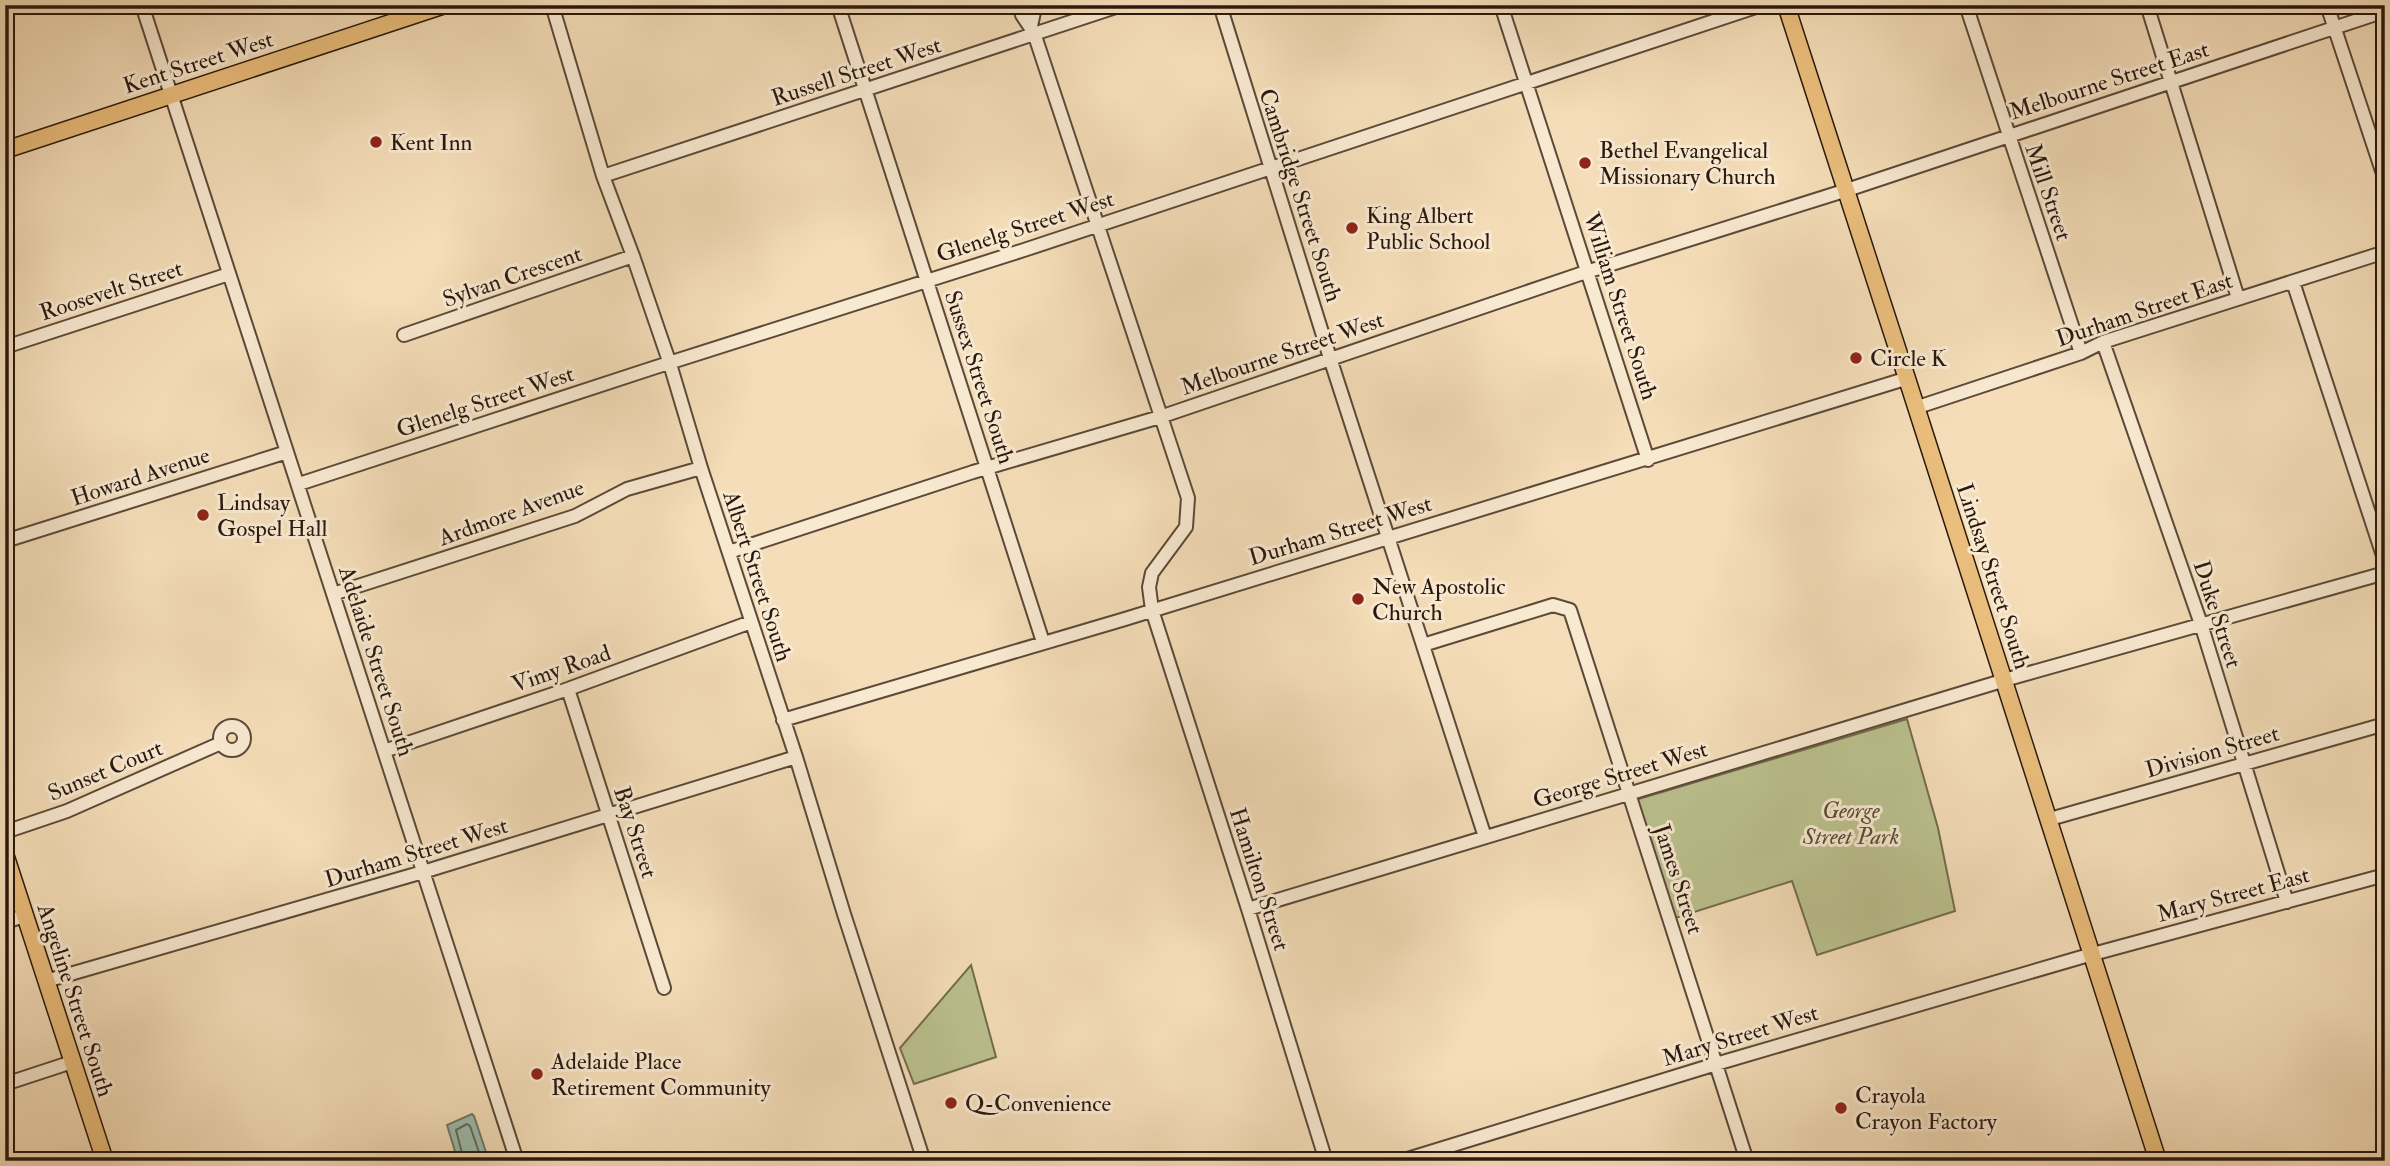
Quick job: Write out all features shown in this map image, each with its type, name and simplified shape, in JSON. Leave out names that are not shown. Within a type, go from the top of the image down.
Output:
[{"type":"main road","name":"Kent Street West","points":[[5,150],[445,5]]},
{"type":"main road","name":"Lindsay Street South","points":[[1786,5],[1918,407],[2158,1161]]},
{"type":"main road","name":"Angeline Street South","points":[[5,854],[104,1161]]},
{"type":"street","name":"Adelaide Street South","points":[[142,5],[517,1161]]},
{"type":"street","name":"Albert Street South","points":[[552,5],[603,176],[634,256],[670,364],[924,1161]]},
{"type":"street","name":"Sussex Street South","points":[[838,5],[1043,642]]},
{"type":"street","points":[[1019,5],[1022,15],[1033,30]]},
{"type":"street","points":[[1031,5],[1034,12],[1033,30]]},
{"type":"street","name":"Russell Street West","points":[[603,176],[865,90],[1033,30],[1122,5]]},
{"type":"street","name":"Cambridge Street South","points":[[1220,5],[1330,358],[1485,837]]},
{"type":"street","name":"William Street South","points":[[1501,5],[1648,460]]},
{"type":"street","name":"Glenelg Street West","points":[[299,484],[1024,250],[1762,5]]},
{"type":"street","name":"Mill Street","points":[[1966,5],[2081,353]]},
{"type":"street","points":[[2147,5],[2238,298]]},
{"type":"street","points":[[2327,5],[2385,180]]},
{"type":"street","name":"Melbourne Street East","points":[[1847,190],[2385,10]]},
{"type":"street","name":"Hamilton Street","points":[[1033,30],[1188,498],[1188,519],[1182,535],[1152,573],[1149,587],[1152,610],[1326,1161]]},
{"type":"street","name":"Melbourne Street West","points":[[729,552],[988,468],[1160,417],[1588,271],[1847,190]]},
{"type":"street","name":"Durham Street East","points":[[1918,407],[2081,353],[2103,342],[2385,251]]},
{"type":"street","name":"Sylvan Crescent","points":[[404,335],[634,256]]},
{"type":"street","name":"Roosevelt Street","points":[[5,347],[229,274]]},
{"type":"street","points":[[2293,282],[2385,562]]},
{"type":"street","name":"Duke Street","points":[[2103,342],[2201,624],[2287,902]]},
{"type":"street","name":"Durham Street West","points":[[783,720],[1648,460],[1908,378]]},
{"type":"street","name":"Howard Avenue","points":[[5,541],[287,452]]},
{"type":"street","name":"Ardmore Avenue","points":[[334,594],[575,516],[627,489],[701,468]]},
{"type":"street","name":"George Street West","points":[[1248,909],[2003,680],[2385,573]]},
{"type":"street","name":"James Street","points":[[1423,645],[1553,605],[1570,610],[1747,1161]]},
{"type":"street","name":"Vimy Road","points":[[384,751],[568,689],[751,622]]},
{"type":"street","name":"Bay Street","points":[[568,689],[664,988]]},
{"type":"street","name":"Division Street","points":[[2050,819],[2385,724]]},
{"type":"street","name":"Sunset Court","points":[[5,832],[67,811],[221,743]]},
{"type":"street","name":"Durham Street West","points":[[46,981],[423,872],[796,757]]},
{"type":"street","name":"Mary Street East","points":[[2092,954],[2385,875]]},
{"type":"street","points":[[5,922],[24,916]]},
{"type":"street","name":"Mary Street West","points":[[1401,1161],[1716,1064],[2092,954]]},
{"type":"street","points":[[5,1084],[72,1062]]},
{"type":"green space","name":"George Street Park","points":[[1907,719],[1938,828],[1955,911],[1817,955],[1792,881],[1669,920],[1632,801]]},
{"type":"green space","points":[[971,965],[996,1057],[914,1084],[900,1048]]},
{"type":"water","points":[[472,1114],[489,1161],[458,1161],[447,1125]]},
{"type":"place","name":"Kent Inn","points":[[376,142]]},
{"type":"place","name":"Bethel Evangelical Missionary Church","points":[[1585,163]]},
{"type":"place","name":"King Albert Public School","points":[[1352,228]]},
{"type":"place","name":"Circle K","points":[[1856,358]]},
{"type":"place","name":"Lindsay Gospel Hall","points":[[203,515]]},
{"type":"place","name":"New Apostolic Church","points":[[1358,599]]},
{"type":"place","name":"Adelaide Place Retirement Community","points":[[537,1074]]},
{"type":"place","name":"Q-Convenience","points":[[951,1103]]},
{"type":"place","name":"Crayola Crayon Factory","points":[[1841,1108]]}]
